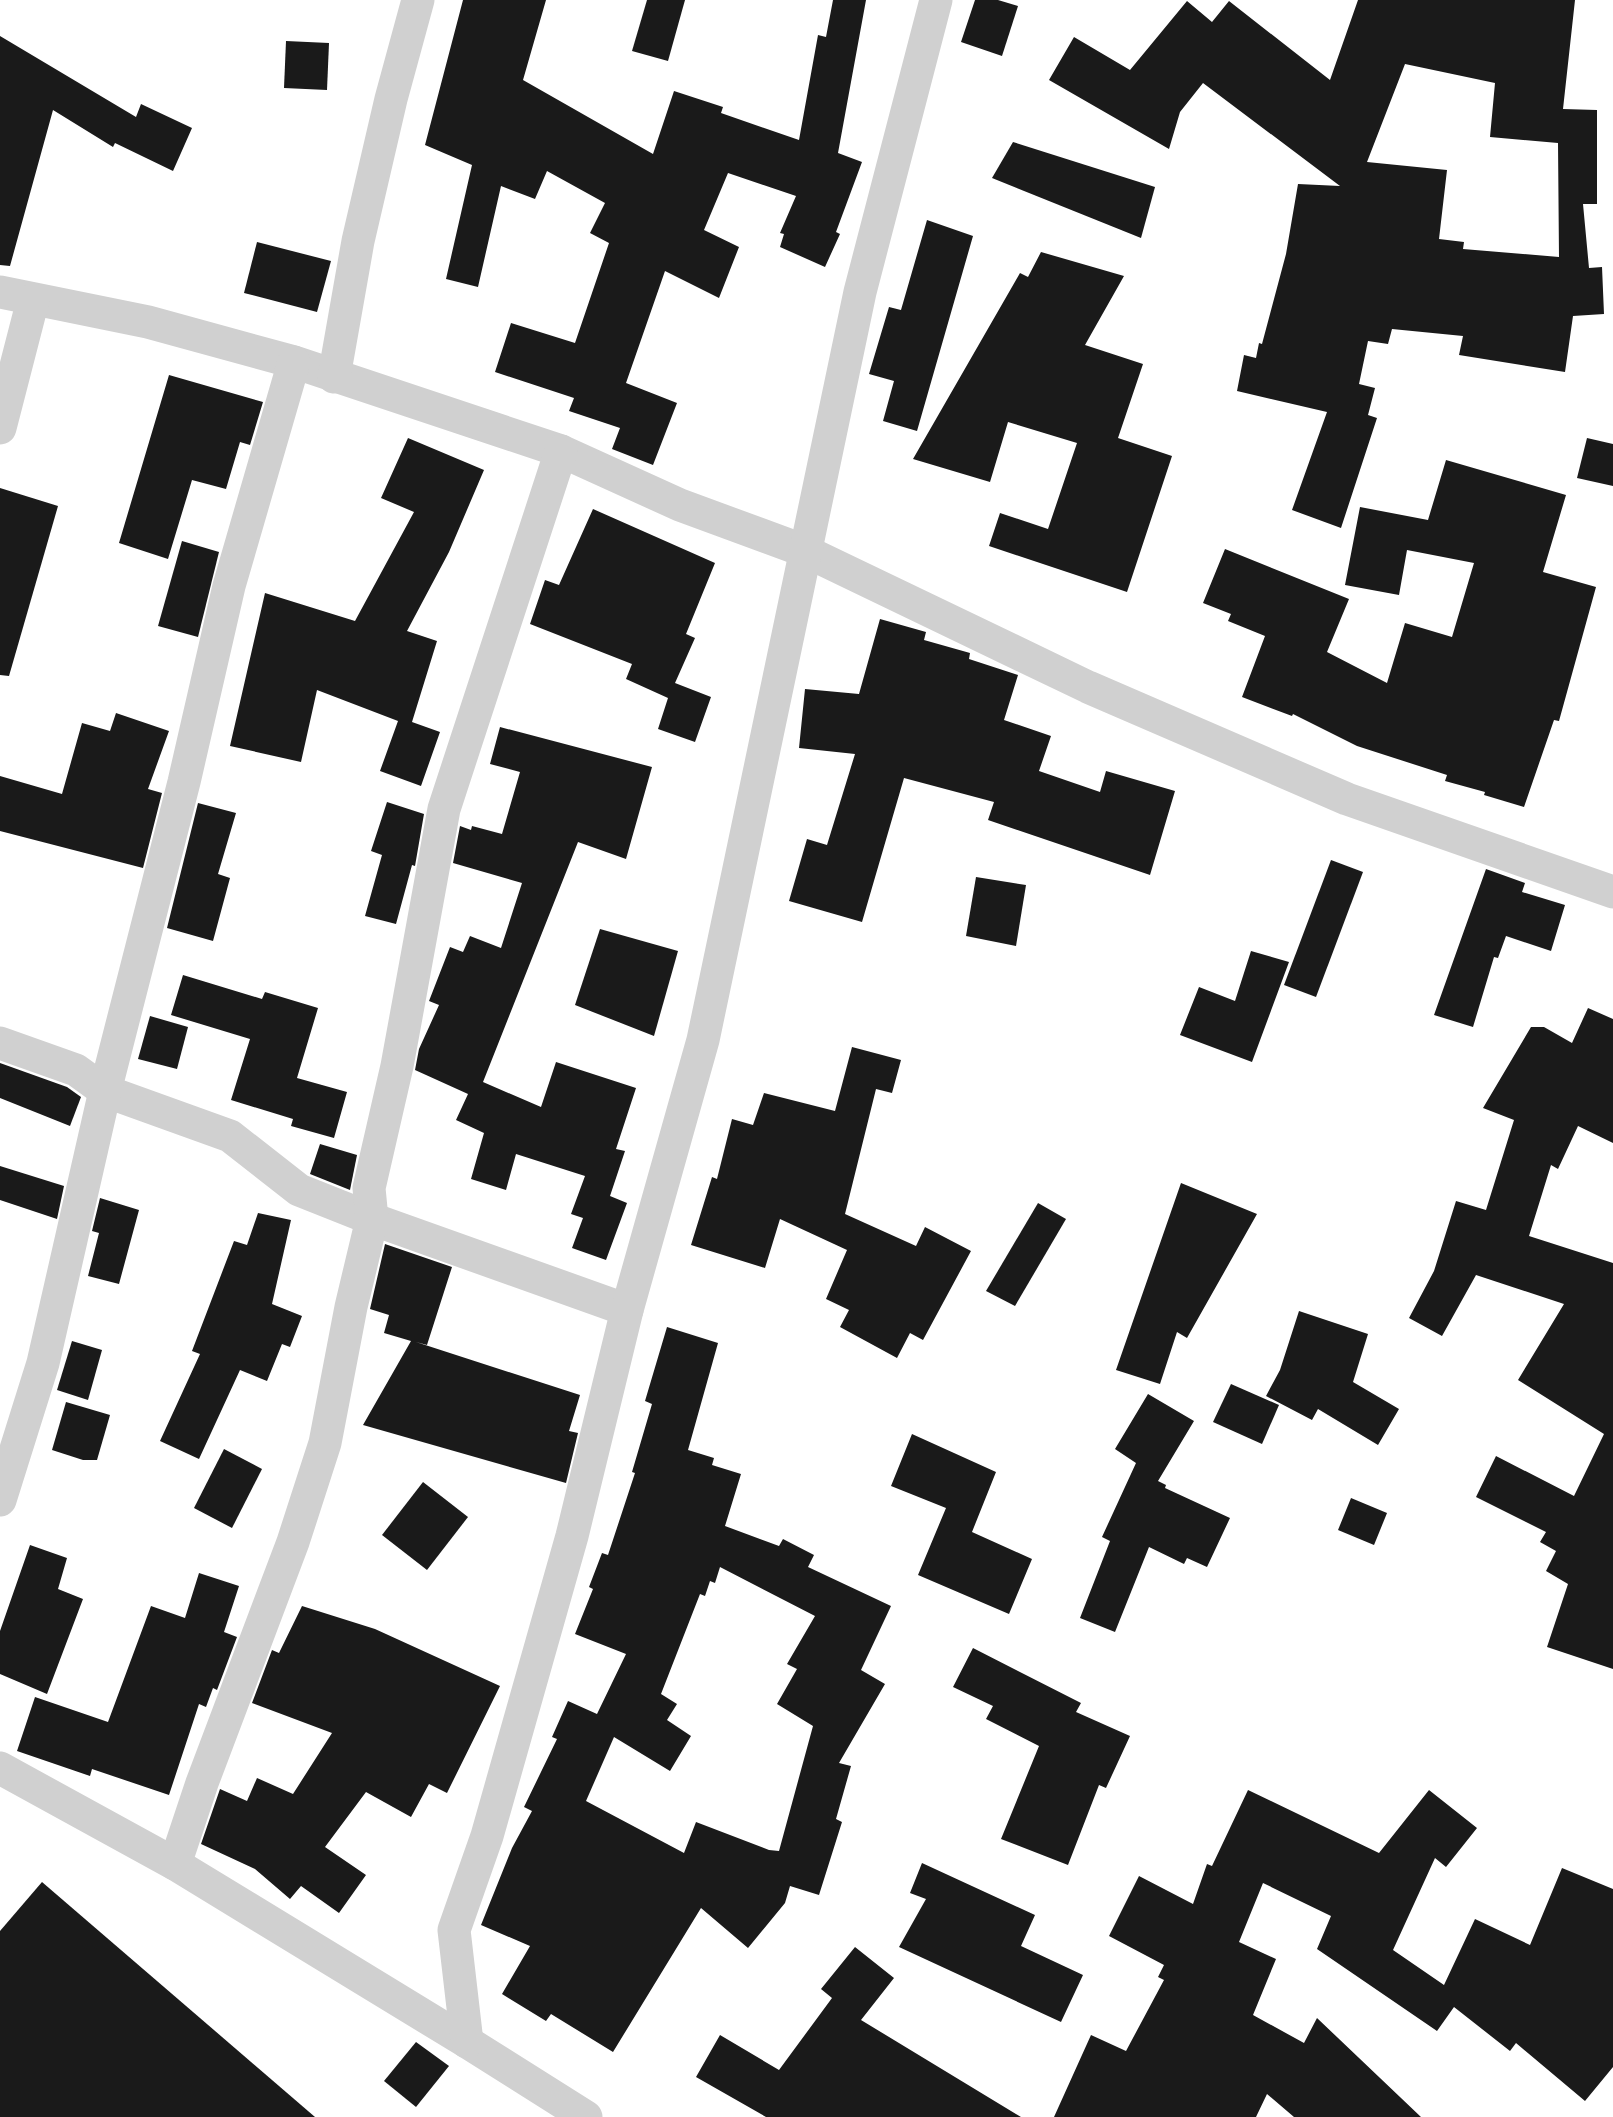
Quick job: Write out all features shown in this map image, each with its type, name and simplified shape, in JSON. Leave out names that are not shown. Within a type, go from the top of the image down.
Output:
[{"type":"street","points":[[334,377],[358,241],[391,99],[418,0]]},
{"type":"street","points":[[467,2042],[454,1930],[487,1836],[572,1536],[627,1310],[703,1040],[860,292],[936,0]]},
{"type":"street","points":[[0,292],[148,322],[294,362],[561,451],[680,505],[805,551],[1088,687],[1347,799],[1613,892]]},
{"type":"street","points":[[0,428],[33,300]]},
{"type":"street","points":[[0,1500],[43,1363],[105,1091],[184,782],[229,586],[294,362]]},
{"type":"street","points":[[175,1864],[202,1782],[293,1542],[325,1443],[351,1307],[372,1219],[369,1188],[397,1066],[444,809],[561,451]]},
{"type":"street","points":[[0,1043],[76,1070],[105,1091],[230,1136],[299,1190],[372,1219],[627,1310]]},
{"type":"street","points":[[0,1768],[175,1864],[586,2117]]},
{"type":"building","points":[[463,0],[546,0],[523,80],[653,154],[674,91],[723,107],[721,113],[799,140],[818,35],[826,37],[833,0],[866,0],[838,153],[862,162],[836,232],[840,234],[825,267],[780,247],[784,234],[780,233],[796,196],[728,173],[704,230],[739,247],[719,298],[665,271],[626,383],[677,403],[653,465],[612,449],[620,428],[569,411],[574,398],[495,372],[511,323],[575,343],[609,243],[590,233],[605,203],[547,171],[535,199],[501,186],[478,287],[446,279],[472,165],[425,145]]},
{"type":"building","points":[[647,0],[685,0],[668,61],[632,51]]},
{"type":"building","points":[[975,0],[998,0],[1018,6],[1002,56],[961,42]]},
{"type":"building","points":[[1358,0],[1575,0],[1563,109],[1597,110],[1597,204],[1583,204],[1589,268],[1602,267],[1604,314],[1573,316],[1565,372],[1459,355],[1463,336],[1392,329],[1388,344],[1368,341],[1359,384],[1375,388],[1368,415],[1377,418],[1341,528],[1292,510],[1327,412],[1237,391],[1244,355],[1256,358],[1259,343],[1262,344],[1286,254],[1298,184],[1340,186],[1203,83],[1180,112],[1169,149],[1049,80],[1074,37],[1130,70],[1187,1],[1212,22],[1229,1],[1330,80]],"holes":[[[1405,64],[1495,83],[1490,137],[1558,143],[1559,257],[1463,249],[1464,242],[1439,239],[1447,170],[1367,162]]]},
{"type":"building","points":[[0,36],[136,117],[141,104],[192,128],[173,171],[115,143],[113,147],[53,110],[10,266],[0,265]]},
{"type":"building","points":[[286,41],[329,43],[327,90],[284,88]]},
{"type":"building","points":[[1013,142],[1155,187],[1141,238],[992,178]]},
{"type":"building","points":[[927,220],[973,236],[917,431],[883,421],[894,381],[869,374],[889,307],[901,310]]},
{"type":"building","points":[[257,242],[331,261],[317,312],[244,293]]},
{"type":"building","points":[[1041,252],[1124,276],[1085,345],[1143,364],[1118,438],[1172,456],[1127,592],[989,546],[1000,513],[1048,529],[1077,443],[1008,422],[990,482],[913,459],[1020,273],[1028,277]]},
{"type":"building","points":[[169,375],[263,402],[250,445],[240,442],[226,489],[192,480],[168,559],[119,543]]},
{"type":"building","points":[[408,438],[484,470],[449,552],[407,631],[437,641],[412,722],[440,732],[421,786],[380,771],[398,721],[317,690],[301,762],[230,746],[265,593],[355,621],[414,512],[381,498]]},
{"type":"building","points":[[1587,438],[1613,444],[1613,486],[1577,478]]},
{"type":"building","points":[[1446,460],[1566,495],[1543,572],[1596,587],[1559,721],[1554,720],[1524,807],[1484,795],[1485,792],[1445,781],[1447,775],[1357,746],[1293,714],[1292,716],[1242,697],[1265,636],[1228,621],[1231,614],[1203,603],[1225,549],[1349,599],[1327,652],[1387,683],[1405,623],[1452,637],[1474,563],[1407,550],[1399,595],[1345,585],[1360,507],[1428,520]]},
{"type":"building","points":[[0,488],[58,506],[9,676],[0,675]]},
{"type":"building","points":[[593,509],[715,563],[686,634],[695,638],[675,683],[711,697],[695,742],[658,729],[668,698],[626,679],[632,664],[530,624],[545,580],[559,585]]},
{"type":"building","points":[[182,541],[219,552],[198,637],[158,626]]},
{"type":"building","points":[[880,619],[926,632],[924,640],[970,653],[969,659],[1018,675],[1004,720],[1051,736],[1039,771],[1100,792],[1106,771],[1175,791],[1150,875],[988,820],[994,802],[904,778],[862,922],[789,901],[807,839],[827,845],[855,754],[799,748],[805,689],[859,694]]},
{"type":"building","points":[[116,713],[169,731],[148,789],[162,793],[143,868],[0,831],[0,776],[62,794],[82,723],[110,731]]},
{"type":"building","points":[[500,727],[652,767],[626,859],[578,842],[483,1082],[541,1107],[556,1062],[636,1088],[616,1149],[625,1151],[610,1196],[627,1203],[606,1260],[572,1248],[583,1218],[571,1214],[585,1176],[516,1154],[506,1190],[471,1179],[484,1133],[456,1120],[468,1094],[415,1070],[419,1049],[439,1005],[429,1001],[450,947],[463,952],[470,936],[501,948],[522,883],[453,863],[460,826],[471,830],[472,826],[502,834],[520,772],[490,764]]},
{"type":"building","points":[[387,802],[424,814],[415,866],[412,865],[396,924],[365,916],[382,855],[371,851]]},
{"type":"building","points":[[198,803],[236,813],[218,874],[230,878],[213,941],[167,928]]},
{"type":"building","points":[[1331,860],[1363,872],[1316,997],[1284,985]]},
{"type":"building","points":[[1486,869],[1525,883],[1522,892],[1565,905],[1551,951],[1506,936],[1498,958],[1494,957],[1473,1027],[1434,1015]]},
{"type":"building","points":[[976,877],[1026,885],[1016,946],[966,936]]},
{"type":"building","points":[[600,929],[678,951],[654,1036],[575,1005]]},
{"type":"building","points":[[1251,951],[1289,962],[1252,1062],[1180,1035],[1199,987],[1235,1001]]},
{"type":"building","points":[[183,975],[262,999],[265,992],[318,1008],[297,1078],[347,1092],[334,1138],[291,1126],[293,1119],[231,1100],[250,1039],[171,1015]]},
{"type":"building","points":[[1588,1008],[1613,1019],[1613,1143],[1578,1126],[1558,1169],[1551,1165],[1529,1236],[1613,1263],[1613,1669],[1547,1647],[1568,1584],[1546,1571],[1556,1551],[1540,1542],[1546,1532],[1476,1497],[1496,1456],[1574,1496],[1604,1434],[1518,1380],[1564,1304],[1476,1275],[1442,1336],[1409,1318],[1434,1271],[1456,1201],[1486,1210],[1514,1120],[1483,1108],[1531,1027],[1544,1027],[1572,1043]]},
{"type":"building","points":[[150,1016],[188,1027],[177,1069],[138,1059]]},
{"type":"building","points":[[852,1047],[901,1060],[892,1093],[876,1089],[845,1214],[916,1246],[925,1227],[971,1251],[923,1340],[910,1333],[897,1358],[840,1327],[849,1310],[826,1299],[847,1250],[780,1219],[765,1268],[691,1245],[712,1177],[717,1179],[732,1119],[753,1125],[764,1093],[835,1111]]},
{"type":"building","points":[[0,1063],[67,1087],[81,1097],[70,1126],[0,1098]]},
{"type":"building","points":[[320,1144],[357,1155],[350,1190],[310,1174]]},
{"type":"building","points":[[0,1166],[64,1186],[57,1219],[0,1200]]},
{"type":"building","points":[[1181,1183],[1257,1214],[1187,1338],[1177,1332],[1160,1384],[1116,1370]]},
{"type":"building","points":[[100,1198],[139,1210],[119,1284],[88,1276],[99,1233],[92,1231]]},
{"type":"building","points":[[1038,1203],[1066,1219],[1015,1306],[986,1291]]},
{"type":"building","points":[[258,1213],[291,1220],[272,1304],[302,1316],[290,1347],[282,1344],[267,1381],[240,1370],[199,1459],[160,1441],[200,1354],[192,1351],[234,1241],[247,1245]]},
{"type":"building","points":[[385,1244],[452,1267],[427,1345],[416,1342],[580,1395],[569,1431],[578,1433],[566,1483],[363,1425],[411,1341],[384,1333],[389,1315],[370,1309]]},
{"type":"building","points":[[1299,1311],[1368,1334],[1353,1382],[1399,1409],[1378,1445],[1318,1409],[1312,1420],[1266,1396],[1280,1370]]},
{"type":"building","points":[[667,1327],[718,1343],[688,1450],[714,1458],[712,1465],[741,1474],[725,1526],[779,1546],[783,1539],[814,1555],[808,1567],[891,1606],[861,1670],[885,1684],[839,1763],[851,1766],[836,1819],[842,1822],[819,1895],[790,1886],[785,1903],[748,1948],[701,1908],[613,2052],[551,2014],[546,2021],[502,1994],[530,1946],[481,1925],[512,1848],[532,1811],[524,1807],[557,1739],[552,1737],[568,1701],[597,1714],[626,1654],[575,1634],[593,1589],[589,1587],[602,1553],[608,1555],[635,1473],[632,1472],[652,1404],[645,1401]],"holes":[[[720,1567],[815,1616],[787,1664],[797,1669],[777,1704],[813,1726],[779,1851],[769,1850],[696,1822],[684,1853],[586,1801],[614,1737],[670,1771],[691,1736],[667,1720],[677,1704],[661,1694],[700,1594],[705,1596],[710,1581],[715,1583]]]},
{"type":"building","points":[[72,1341],[102,1350],[88,1400],[57,1390]]},
{"type":"building","points":[[1231,1384],[1279,1405],[1262,1444],[1213,1422]]},
{"type":"building","points":[[1148,1394],[1194,1421],[1158,1481],[1166,1485],[1165,1488],[1230,1518],[1207,1567],[1187,1558],[1184,1564],[1149,1547],[1115,1632],[1080,1618],[1110,1541],[1102,1537],[1136,1463],[1115,1449]]},
{"type":"building","points":[[66,1402],[110,1415],[97,1460],[83,1460],[52,1450]]},
{"type":"building","points":[[912,1434],[996,1472],[972,1532],[1032,1559],[1009,1614],[918,1575],[946,1508],[891,1486]]},
{"type":"building","points":[[224,1449],[262,1469],[232,1528],[194,1508]]},
{"type":"building","points":[[423,1482],[468,1517],[427,1570],[382,1535]]},
{"type":"building","points":[[1351,1498],[1387,1513],[1374,1545],[1338,1530]]},
{"type":"building","points":[[30,1545],[67,1558],[58,1589],[83,1599],[47,1694],[0,1674],[0,1631]]},
{"type":"building","points":[[199,1573],[239,1586],[224,1632],[237,1637],[217,1690],[213,1688],[206,1707],[199,1704],[169,1795],[92,1769],[90,1776],[17,1751],[35,1697],[108,1722],[151,1606],[185,1618]]},
{"type":"building","points":[[302,1606],[375,1629],[500,1686],[447,1793],[429,1784],[411,1817],[366,1792],[325,1847],[366,1875],[339,1913],[301,1886],[290,1899],[255,1869],[201,1844],[220,1789],[247,1801],[257,1778],[293,1794],[332,1733],[252,1703],[272,1650],[279,1653]]},
{"type":"building","points":[[973,1648],[1081,1703],[1076,1712],[1130,1736],[1106,1788],[1099,1785],[1068,1865],[1001,1839],[1039,1746],[986,1719],[993,1706],[953,1687]]},
{"type":"building","points":[[1248,1790],[1379,1853],[1429,1790],[1477,1828],[1446,1867],[1435,1858],[1393,1950],[1444,1985],[1475,1919],[1530,1945],[1562,1868],[1613,1889],[1613,2067],[1585,2101],[1516,2043],[1510,2051],[1454,2007],[1437,2031],[1317,1949],[1331,1916],[1263,1883],[1239,1942],[1276,1959],[1253,2015],[1304,2043],[1317,2018],[1421,2117],[1294,2117],[1267,2094],[1256,2117],[1054,2117],[1091,2035],[1126,2051],[1164,1980],[1158,1977],[1164,1965],[1109,1936],[1139,1876],[1193,1904],[1207,1864],[1212,1866]]},
{"type":"building","points":[[922,1863],[1035,1915],[1021,1946],[1083,1975],[1061,2022],[899,1947],[926,1899],[910,1893]]},
{"type":"building","points":[[42,1882],[315,2117],[0,2117],[0,1931]]},
{"type":"building","points":[[855,1947],[894,1978],[861,2020],[1021,2117],[766,2117],[696,2077],[720,2035],[779,2070],[832,1998],[821,1989]]},
{"type":"building","points":[[416,2042],[449,2066],[416,2107],[384,2081]]}]
